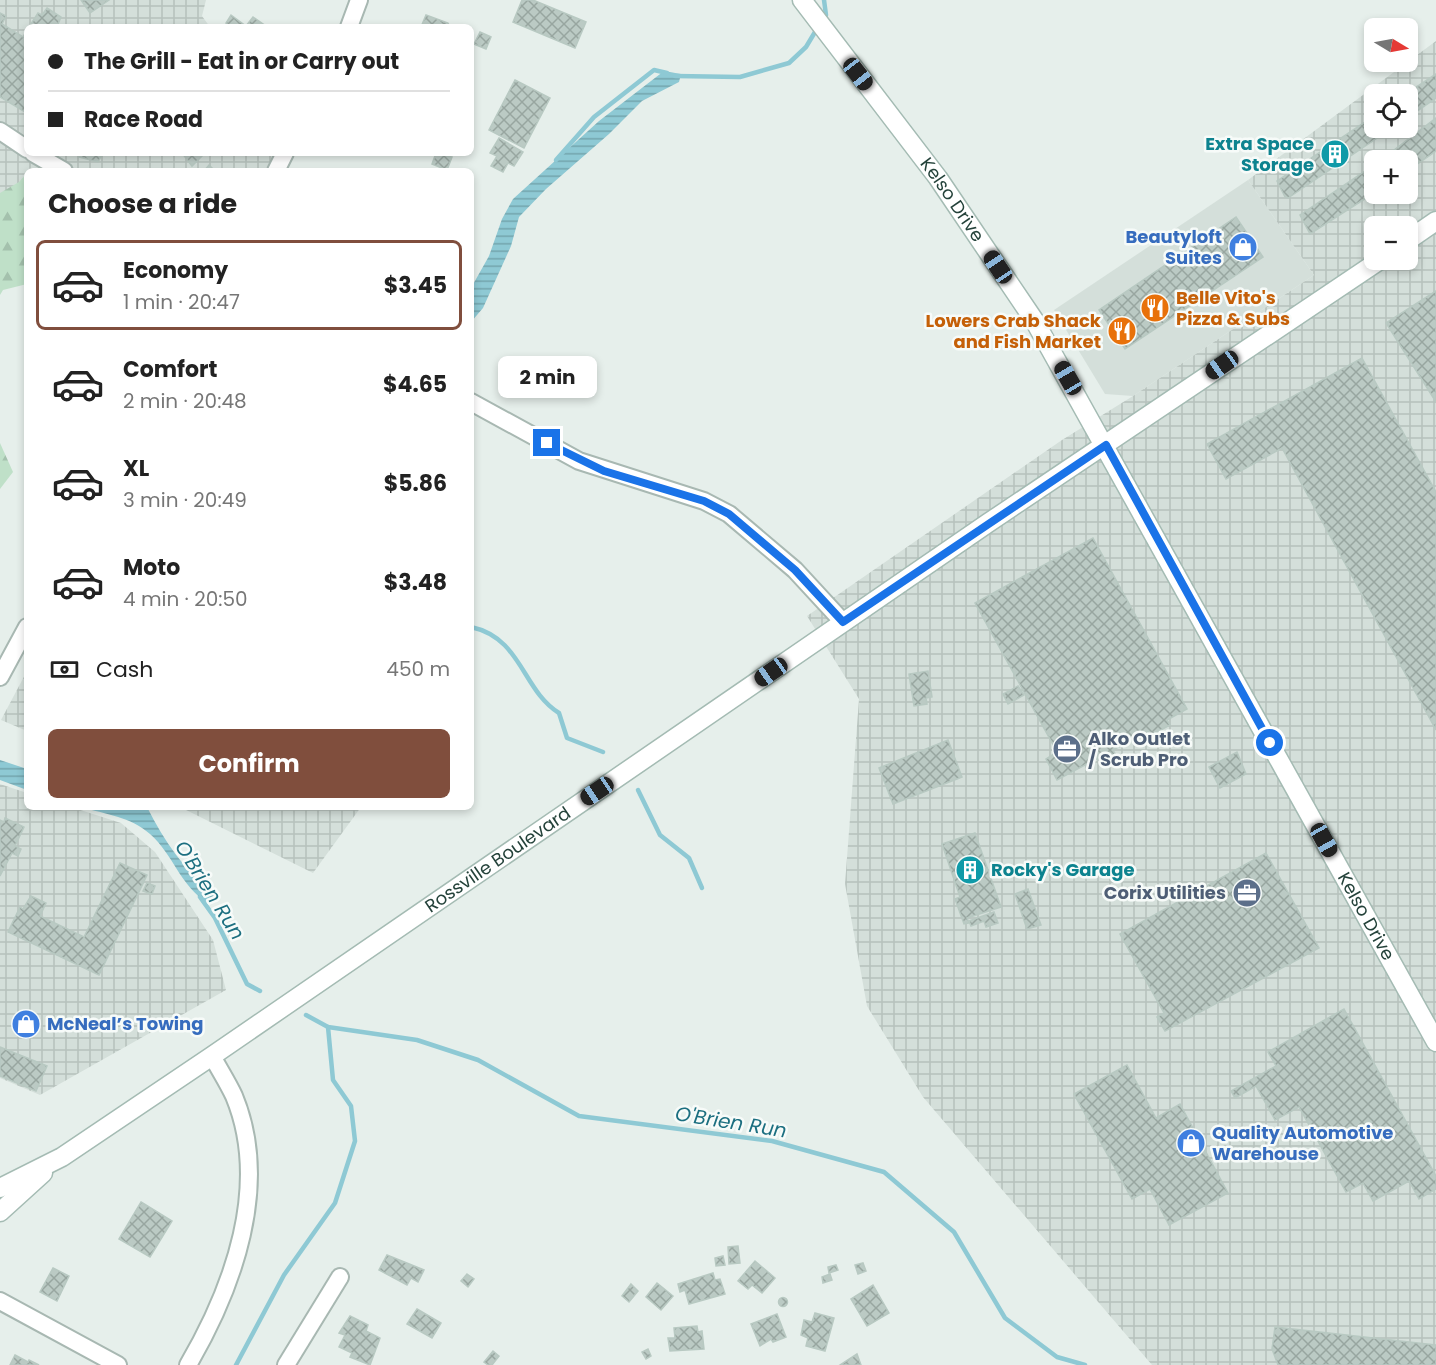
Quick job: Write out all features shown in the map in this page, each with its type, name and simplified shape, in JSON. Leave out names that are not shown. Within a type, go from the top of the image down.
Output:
[{"type":"main road","name":"Kelso Drive","points":[[801,0],[938,178],[1034,320],[1106,445],[1436,1042]]},
{"type":"main road","points":[[1418,233],[1436,221]]},
{"type":"main road","name":"Rossville Boulevard","points":[[0,1188],[62,1157],[843,622],[1365,270]]},
{"type":"main road","name":"Rossville Boulevard","points":[[0,1212],[62,1157]]},
{"type":"street","points":[[350,24],[359,0]]},
{"type":"street","points":[[0,131],[24,147]]},
{"type":"street","points":[[38,156],[59,168]]},
{"type":"street","points":[[474,404],[579,461],[704,501],[729,514],[795,570],[843,622]]},
{"type":"street","points":[[0,677],[24,633]]},
{"type":"street","points":[[188,1365],[231,1279],[245,1220],[247,1157],[242,1124],[234,1097],[212,1056]]},
{"type":"street","points":[[286,1365],[340,1277]]},
{"type":"street","points":[[0,1301],[118,1365]]},
{"type":"shaded area","points":[[0,0],[206,0],[202,16],[208,24],[24,24],[24,156],[274,156],[268,168],[24,168],[24,200],[0,245]]},
{"type":"shaded area","points":[[1436,41],[1436,1365],[1152,1365],[923,1097],[867,1006],[845,884],[859,699],[807,616],[1062,440],[1133,396],[1314,275],[1248,180],[1364,94],[1364,138],[1418,138],[1418,84],[1378,84],[1394,72],[1418,72],[1418,54]]},
{"type":"shaded area","points":[[1248,180],[1314,275],[1133,396],[1105,394],[1054,310]]},
{"type":"shaded area","points":[[24,677],[24,730],[1,720]]},
{"type":"shaded area","points":[[0,784],[24,792],[24,810],[80,810],[121,823],[155,852],[213,940],[226,990],[40,1095],[0,1078]]},
{"type":"shaded area","points":[[186,810],[359,810],[313,873]]},
{"type":"green space","points":[[24,176],[24,285],[3,290],[0,295],[0,193]]},
{"type":"green space","points":[[0,443],[13,472],[0,489]]},
{"type":"water","points":[[664,71],[681,74],[679,82],[642,101],[609,134],[546,189],[519,217],[511,246],[483,308],[474,318],[474,283],[489,256],[502,219],[513,199],[599,121]]},
{"type":"water","points":[[0,760],[24,768],[24,789],[0,780]]},
{"type":"water","points":[[92,810],[149,810],[176,855],[214,895],[209,904],[190,888],[165,851],[150,834],[143,828]]},
{"type":"building","points":[[81,0],[109,0],[90,13]]},
{"type":"building","points":[[522,0],[533,0],[586,22],[575,48],[513,22]]},
{"type":"building","points":[[47,8],[61,17],[58,24],[31,24],[38,13],[42,15]]},
{"type":"building","points":[[0,13],[6,16],[2,24],[23,37],[24,35],[24,111],[0,97]]},
{"type":"building","points":[[231,15],[243,24],[227,24]]},
{"type":"building","points":[[426,15],[448,24],[422,24]]},
{"type":"building","points":[[253,17],[263,24],[248,24]]},
{"type":"building","points":[[480,32],[491,37],[486,49],[474,44]]},
{"type":"building","points":[[1436,74],[1436,98],[1418,110],[1418,86]]},
{"type":"building","points":[[515,80],[550,98],[524,148],[489,130]]},
{"type":"building","points":[[1436,118],[1436,151],[1418,163],[1418,150],[1394,150],[1410,138],[1418,138],[1418,132]]},
{"type":"building","name":"Extra Space Storage","points":[[1364,123],[1364,138],[1377,138],[1288,198],[1285,197],[1277,181]]},
{"type":"building","points":[[499,138],[523,152],[514,166],[508,163],[503,172],[491,166],[497,156],[490,153]]},
{"type":"building","points":[[80,156],[101,156],[98,162]]},
{"type":"building","points":[[184,156],[202,156],[192,166]]},
{"type":"building","points":[[435,156],[452,157],[448,168],[432,164]]},
{"type":"building","name":"Extra Space Storage","points":[[1364,172],[1364,199],[1310,234],[1300,215]]},
{"type":"building","points":[[1236,217],[1263,257],[1125,349],[1099,310]]},
{"type":"building","points":[[1436,291],[1436,402],[1386,323]]},
{"type":"building","points":[[1362,358],[1436,492],[1436,730],[1282,448],[1226,479],[1207,444]]},
{"type":"building","points":[[1093,538],[1187,709],[1167,720],[1170,725],[1150,736],[1148,731],[1113,750],[1117,757],[1102,765],[1098,758],[1057,780],[1046,759],[1057,752],[975,603]]},
{"type":"building","points":[[928,671],[932,697],[926,698],[927,704],[914,706],[909,674]]},
{"type":"building","points":[[1018,686],[1024,695],[1008,704],[1003,694]]},
{"type":"building","points":[[948,740],[962,777],[893,804],[879,768]]},
{"type":"building","points":[[1237,752],[1246,774],[1220,788],[1209,767]]},
{"type":"building","points":[[5,818],[24,827],[15,846],[21,849],[18,856],[12,853],[0,876],[0,820],[4,822]]},
{"type":"building","name":"Rocky's Garage","points":[[975,833],[1001,907],[967,918],[969,923],[964,924],[955,899],[960,897],[942,844]]},
{"type":"building","points":[[1266,853],[1319,948],[1165,1031],[1157,1017],[1164,1013],[1120,934]]},
{"type":"building","points":[[120,863],[147,875],[99,975],[8,932],[20,907],[23,909],[31,896],[46,903],[40,916],[84,937]]},
{"type":"building","points":[[147,883],[155,886],[152,894],[143,891]]},
{"type":"building","points":[[1028,889],[1041,925],[1027,929],[1015,894]]},
{"type":"building","points":[[994,912],[998,923],[986,927],[984,921],[971,926],[969,921]]},
{"type":"building","points":[[1344,1009],[1436,1176],[1436,1189],[1419,1199],[1409,1181],[1373,1201],[1363,1183],[1346,1192],[1299,1107],[1275,1120],[1256,1086],[1235,1098],[1231,1091],[1276,1066],[1268,1052]]},
{"type":"building","points":[[0,1047],[47,1066],[36,1091],[0,1076]]},
{"type":"building","points":[[1127,1065],[1156,1118],[1180,1104],[1228,1193],[1169,1225],[1150,1189],[1132,1199],[1074,1094]]},
{"type":"building","points":[[141,1202],[172,1221],[150,1257],[119,1239]]},
{"type":"building","points":[[738,1246],[740,1263],[729,1264],[728,1247]]},
{"type":"building","points":[[387,1255],[424,1270],[418,1282],[411,1278],[407,1285],[379,1270]]},
{"type":"building","points":[[723,1256],[725,1265],[716,1266],[715,1258]]},
{"type":"building","points":[[755,1261],[775,1278],[762,1293],[752,1285],[748,1289],[738,1281]]},
{"type":"building","points":[[863,1263],[866,1271],[858,1274],[855,1265]]},
{"type":"building","points":[[836,1265],[838,1270],[829,1273],[828,1267]]},
{"type":"building","points":[[53,1268],[69,1276],[57,1301],[40,1292]]},
{"type":"building","points":[[713,1273],[715,1280],[720,1279],[725,1294],[689,1304],[685,1290],[680,1292],[678,1284]]},
{"type":"building","points":[[467,1274],[474,1279],[468,1287],[461,1281]]},
{"type":"building","points":[[830,1274],[832,1280],[823,1283],[822,1277]]},
{"type":"building","points":[[657,1283],[673,1296],[661,1310],[646,1297]]},
{"type":"building","points":[[631,1284],[638,1291],[629,1302],[622,1296]]},
{"type":"building","points":[[873,1285],[889,1313],[867,1326],[851,1299]]},
{"type":"building","points":[[783,1297],[788,1302],[783,1307],[778,1302]]},
{"type":"building","points":[[417,1309],[441,1323],[432,1338],[407,1324]]},
{"type":"building","points":[[815,1313],[834,1318],[825,1351],[806,1346],[808,1338],[801,1335],[804,1320],[812,1322]]},
{"type":"building","points":[[777,1314],[786,1337],[773,1342],[771,1339],[760,1346],[751,1324]]},
{"type":"building","points":[[350,1316],[368,1325],[366,1331],[380,1338],[370,1365],[350,1357],[352,1353],[339,1347],[345,1335],[339,1333]]},
{"type":"building","points":[[697,1326],[698,1332],[702,1331],[704,1349],[670,1351],[668,1338],[675,1338],[674,1328]]},
{"type":"building","points":[[1275,1327],[1436,1345],[1436,1365],[1278,1365],[1272,1349]]},
{"type":"building","points":[[648,1349],[651,1356],[646,1359],[642,1352]]},
{"type":"building","points":[[493,1351],[499,1356],[492,1365],[488,1365],[484,1362]]},
{"type":"building","points":[[857,1354],[861,1365],[840,1365]]},
{"type":"building","points":[[15,1355],[28,1362],[29,1360],[39,1365],[10,1365]]},
{"type":"waterway","points":[[823,20],[826,15],[824,0]]},
{"type":"waterway","points":[[675,76],[740,77],[789,63],[806,47],[818,27]]},
{"type":"waterway","points":[[556,160],[594,117],[654,70],[667,73]]},
{"type":"waterway","points":[[474,628],[488,633],[512,653],[537,691],[559,713],[567,738],[603,752]]},
{"type":"waterway","points":[[638,790],[660,835],[689,858],[702,888]]},
{"type":"waterway","name":"O'Brien Run","points":[[200,897],[215,918],[247,984],[260,991]]},
{"type":"waterway","name":"O'Brien Run","points":[[306,1015],[328,1027],[417,1040],[478,1060],[579,1116],[772,1141],[884,1172],[954,1232],[1005,1318],[1057,1357],[1085,1365]]},
{"type":"waterway","points":[[236,1365],[284,1275],[335,1203],[355,1141],[351,1106],[333,1080],[328,1027]]},
{"type":"place","name":"Extra Space Storage","points":[[1335,154]]},
{"type":"place","name":"Beautyloft Suites","points":[[1243,247]]},
{"type":"place","name":"Belle Vito's Pizza & Subs","points":[[1155,308]]},
{"type":"place","name":"Lowers Crab Shack and Fish Market","points":[[1122,331]]},
{"type":"place","name":"Alko Outlet / Scrub Pro","points":[[1067,749]]},
{"type":"place","name":"Rocky's Garage","points":[[970,870]]},
{"type":"place","name":"Corix Utilities","points":[[1247,893]]},
{"type":"place","name":"McNeal’s Towing","points":[[26,1024]]},
{"type":"place","name":"Quality Automotive Warehouse","points":[[1191,1143]]},
{"type":"route","points":[[547,443],[579,461],[604,471],[704,501],[729,514],[795,570],[843,622],[1106,445],[1270,743]]}]
